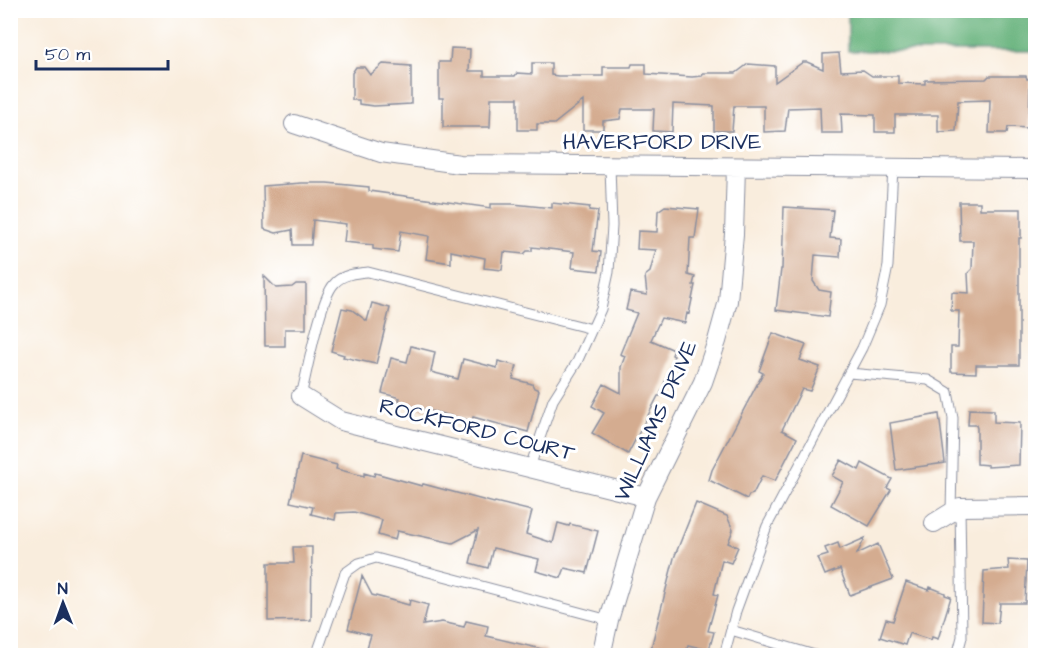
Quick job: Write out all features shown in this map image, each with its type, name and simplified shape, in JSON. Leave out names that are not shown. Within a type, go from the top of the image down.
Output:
[{"type":"street","name":"HAVERFORD DRIVE","points":[[294,124],[381,153],[460,164],[1035,169]]},
{"type":"street","name":"WILLIAMS DRIVE","points":[[601,656],[609,620],[646,497],[703,382],[717,341],[728,301],[734,234],[736,167]]},
{"type":"street","name":"ROCKFORD COURT","points":[[302,396],[341,421],[646,497]]},
{"type":"street","points":[[934,523],[955,510],[1035,506]]},
{"type":"lane","points":[[530,467],[553,400],[577,362],[600,309],[609,272],[612,226],[610,166]]},
{"type":"lane","points":[[724,656],[735,611],[767,526],[862,348],[880,305],[888,266],[893,168]]},
{"type":"lane","points":[[302,396],[325,300],[334,283],[351,274],[368,272],[592,329]]},
{"type":"lane","points":[[849,373],[928,380],[948,392],[953,418],[962,637],[957,656]]},
{"type":"lane","points":[[316,656],[345,573],[359,563],[376,558],[609,620]]},
{"type":"lane","points":[[731,630],[818,656]]},
{"type":"green space","points":[[848,11],[1035,11],[1035,51],[848,51]]},
{"type":"building","points":[[451,48],[470,49],[469,71],[484,71],[484,76],[532,74],[532,63],[551,63],[551,75],[558,76],[603,76],[603,67],[631,67],[632,64],[646,64],[646,74],[692,77],[702,76],[703,73],[736,73],[748,64],[775,66],[775,82],[803,62],[823,69],[823,54],[839,53],[841,71],[863,70],[872,76],[898,76],[898,83],[925,84],[925,80],[1026,76],[1030,79],[1029,128],[1008,127],[1007,133],[989,133],[990,100],[958,101],[956,131],[938,132],[938,115],[895,115],[895,132],[875,132],[875,115],[841,114],[842,133],[821,133],[820,107],[788,108],[785,131],[764,132],[764,106],[734,106],[732,131],[714,131],[714,106],[673,104],[672,132],[653,131],[654,109],[622,109],[620,119],[603,121],[603,130],[583,130],[583,101],[554,124],[537,124],[537,130],[518,130],[518,98],[491,98],[490,127],[443,127],[443,98],[439,98],[439,62],[450,62]]},
{"type":"building","points":[[383,64],[411,66],[411,104],[374,106],[359,104],[359,100],[352,100],[352,73],[356,67],[364,67],[370,75]]},
{"type":"building","points":[[302,183],[369,187],[369,191],[491,208],[491,204],[513,204],[552,208],[552,203],[590,207],[589,210],[598,211],[593,251],[601,252],[599,271],[572,268],[574,252],[532,247],[532,251],[524,254],[504,252],[502,270],[484,268],[485,258],[451,251],[451,263],[426,259],[429,236],[401,231],[398,252],[373,249],[373,245],[344,242],[346,224],[313,220],[311,245],[293,245],[292,230],[276,233],[264,229],[263,186]]},
{"type":"building","points":[[959,202],[980,202],[980,209],[1021,209],[1019,365],[976,365],[976,373],[951,372],[951,347],[958,347],[959,311],[951,311],[952,292],[969,293],[968,273],[972,269],[973,241],[960,241]]},
{"type":"building","points":[[665,206],[699,209],[695,238],[690,238],[688,275],[695,277],[693,285],[695,285],[685,323],[661,318],[651,340],[674,350],[672,355],[674,356],[660,396],[628,454],[592,433],[604,413],[592,406],[604,384],[621,393],[621,367],[625,356],[620,354],[637,313],[626,310],[630,292],[647,295],[645,276],[650,272],[656,250],[637,249],[638,231],[657,232],[658,211]]},
{"type":"building","points":[[784,207],[833,210],[830,238],[841,239],[840,257],[815,255],[813,281],[819,290],[831,292],[828,317],[776,310],[782,269]]},
{"type":"building","points":[[264,276],[276,288],[306,284],[306,329],[285,329],[285,346],[265,346]]},
{"type":"building","points":[[372,303],[390,308],[376,364],[343,357],[344,355],[331,351],[342,308],[352,310],[367,321]]},
{"type":"building","points":[[773,333],[806,345],[800,360],[820,367],[810,391],[802,389],[782,430],[797,438],[775,481],[762,476],[753,494],[747,499],[709,480],[712,470],[763,373],[759,371]]},
{"type":"building","points":[[411,346],[435,352],[431,372],[458,379],[463,359],[497,368],[498,361],[517,366],[513,379],[532,384],[539,390],[528,432],[473,417],[472,421],[398,403],[400,398],[382,393],[391,358],[407,362]]},
{"type":"building","points":[[969,409],[994,410],[994,422],[1020,423],[1019,465],[988,467],[988,465],[977,464],[977,428],[976,425],[968,425]]},
{"type":"building","points":[[939,414],[945,463],[896,470],[890,423]]},
{"type":"building","points":[[301,456],[337,465],[336,469],[364,476],[364,473],[374,476],[375,473],[532,511],[526,534],[553,543],[558,523],[598,531],[587,573],[565,568],[561,578],[536,571],[539,559],[493,548],[488,568],[470,563],[478,530],[453,543],[397,531],[395,540],[378,535],[382,520],[354,512],[336,513],[335,520],[311,514],[313,507],[290,502]]},
{"type":"building","points":[[841,460],[859,470],[862,463],[892,479],[887,488],[891,490],[869,526],[831,505],[843,482],[832,476]]},
{"type":"building","points":[[696,503],[727,516],[733,530],[728,543],[738,547],[731,563],[722,560],[714,594],[718,595],[708,631],[714,632],[709,650],[688,645],[685,656],[649,656],[674,558]]},
{"type":"building","points":[[865,538],[857,554],[878,544],[893,579],[850,595],[840,569],[825,575],[818,558],[828,555],[825,548],[838,543],[840,549]]},
{"type":"building","points":[[293,547],[312,547],[311,620],[268,621],[268,563],[294,563]]},
{"type":"building","points":[[1008,560],[1027,561],[1025,603],[1000,603],[998,623],[982,622],[984,571],[1009,569]]},
{"type":"building","points":[[362,576],[372,595],[409,605],[410,600],[428,605],[423,625],[442,622],[464,627],[466,621],[488,626],[486,636],[546,650],[545,656],[399,656],[385,652],[382,656],[366,651],[371,635],[348,629]]},
{"type":"building","points":[[906,582],[929,590],[930,587],[951,597],[938,639],[932,637],[931,640],[909,633],[905,645],[880,637],[886,619],[893,621]]}]
